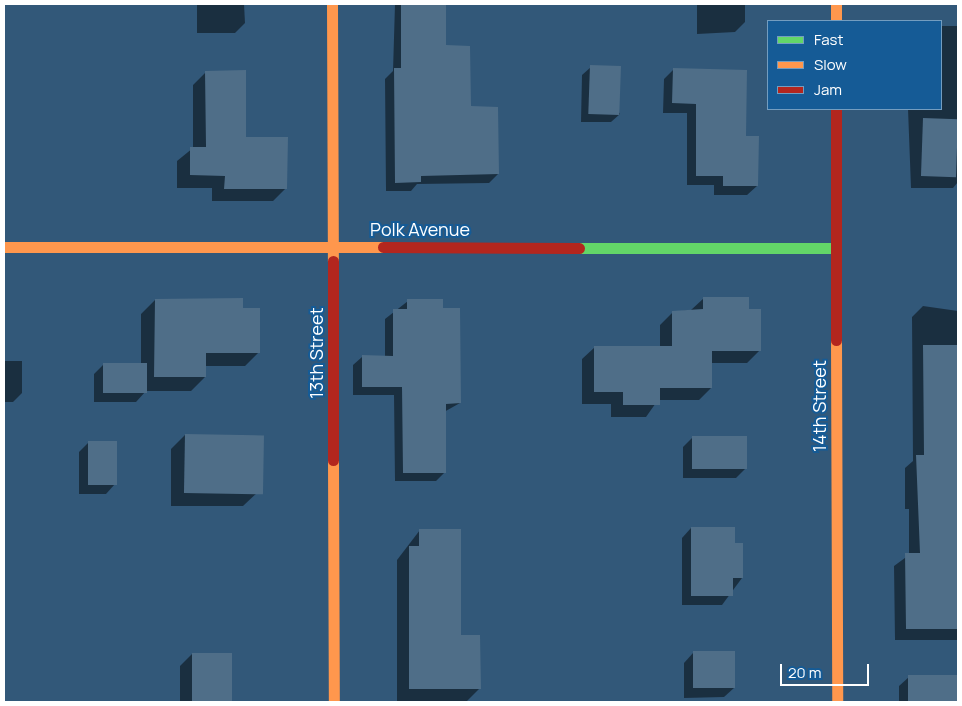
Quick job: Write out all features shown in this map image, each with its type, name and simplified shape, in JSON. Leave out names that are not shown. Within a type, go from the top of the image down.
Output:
[{"type":"street","name":"13th Street","points":[[332,4],[334,702]]},
{"type":"street","points":[[836,4],[836,20]]},
{"type":"street","name":"14th Street","points":[[836,110],[837,702]]},
{"type":"street","name":"Polk Avenue","points":[[4,247],[836,248]]},
{"type":"building","points":[[446,4],[446,45],[470,46],[471,106],[498,107],[499,174],[421,176],[421,182],[395,183],[394,68],[401,68],[401,5]]},
{"type":"building","points":[[590,65],[621,66],[619,115],[588,114]]},
{"type":"building","points":[[673,68],[747,70],[746,136],[759,136],[758,186],[723,186],[723,176],[696,176],[696,104],[672,103]]},
{"type":"building","points":[[246,70],[246,137],[288,137],[287,189],[224,189],[225,176],[190,175],[190,147],[206,147],[205,71]]},
{"type":"building","points":[[923,118],[958,119],[956,177],[921,176]]},
{"type":"building","points":[[703,297],[749,297],[749,309],[761,309],[761,351],[712,351],[712,388],[660,388],[660,405],[623,405],[623,392],[594,392],[594,346],[672,346],[672,311],[703,309]]},
{"type":"building","points":[[243,298],[243,308],[260,308],[260,353],[206,353],[206,377],[154,377],[155,299]]},
{"type":"building","points":[[407,299],[443,299],[443,308],[460,308],[461,403],[446,404],[446,473],[403,473],[402,387],[362,387],[362,355],[393,356],[393,309],[407,309]]},
{"type":"building","points":[[923,345],[958,345],[958,629],[906,629],[905,553],[920,553],[916,455],[924,455]]},
{"type":"building","points":[[103,363],[147,363],[147,393],[103,393]]},
{"type":"building","points":[[185,434],[264,435],[263,494],[184,493]]},
{"type":"building","points":[[692,436],[747,436],[747,469],[692,469]]},
{"type":"building","points":[[88,441],[117,441],[117,485],[88,485]]},
{"type":"building","points":[[691,527],[735,527],[735,543],[743,543],[743,578],[733,578],[733,596],[691,596]]},
{"type":"building","points":[[419,529],[461,529],[461,635],[480,635],[481,689],[409,689],[409,546],[419,546]]},
{"type":"building","points":[[693,651],[735,651],[735,688],[693,688]]},
{"type":"building","points":[[192,653],[232,653],[232,702],[192,702]]},
{"type":"building","points":[[908,675],[958,675],[958,702],[908,702]]},
{"type":"traffic: fast","points":[[579,248],[836,248]]},
{"type":"traffic: slow","points":[[332,4],[333,261]]},
{"type":"traffic: slow","points":[[836,4],[836,20]]},
{"type":"traffic: slow","points":[[4,247],[383,247]]},
{"type":"traffic: slow","points":[[836,340],[837,702]]},
{"type":"traffic: slow","points":[[333,460],[334,702]]},
{"type":"traffic: jam","points":[[836,110],[836,340]]},
{"type":"traffic: jam","points":[[383,247],[579,248]]},
{"type":"traffic: jam","points":[[333,261],[333,460]]}]
